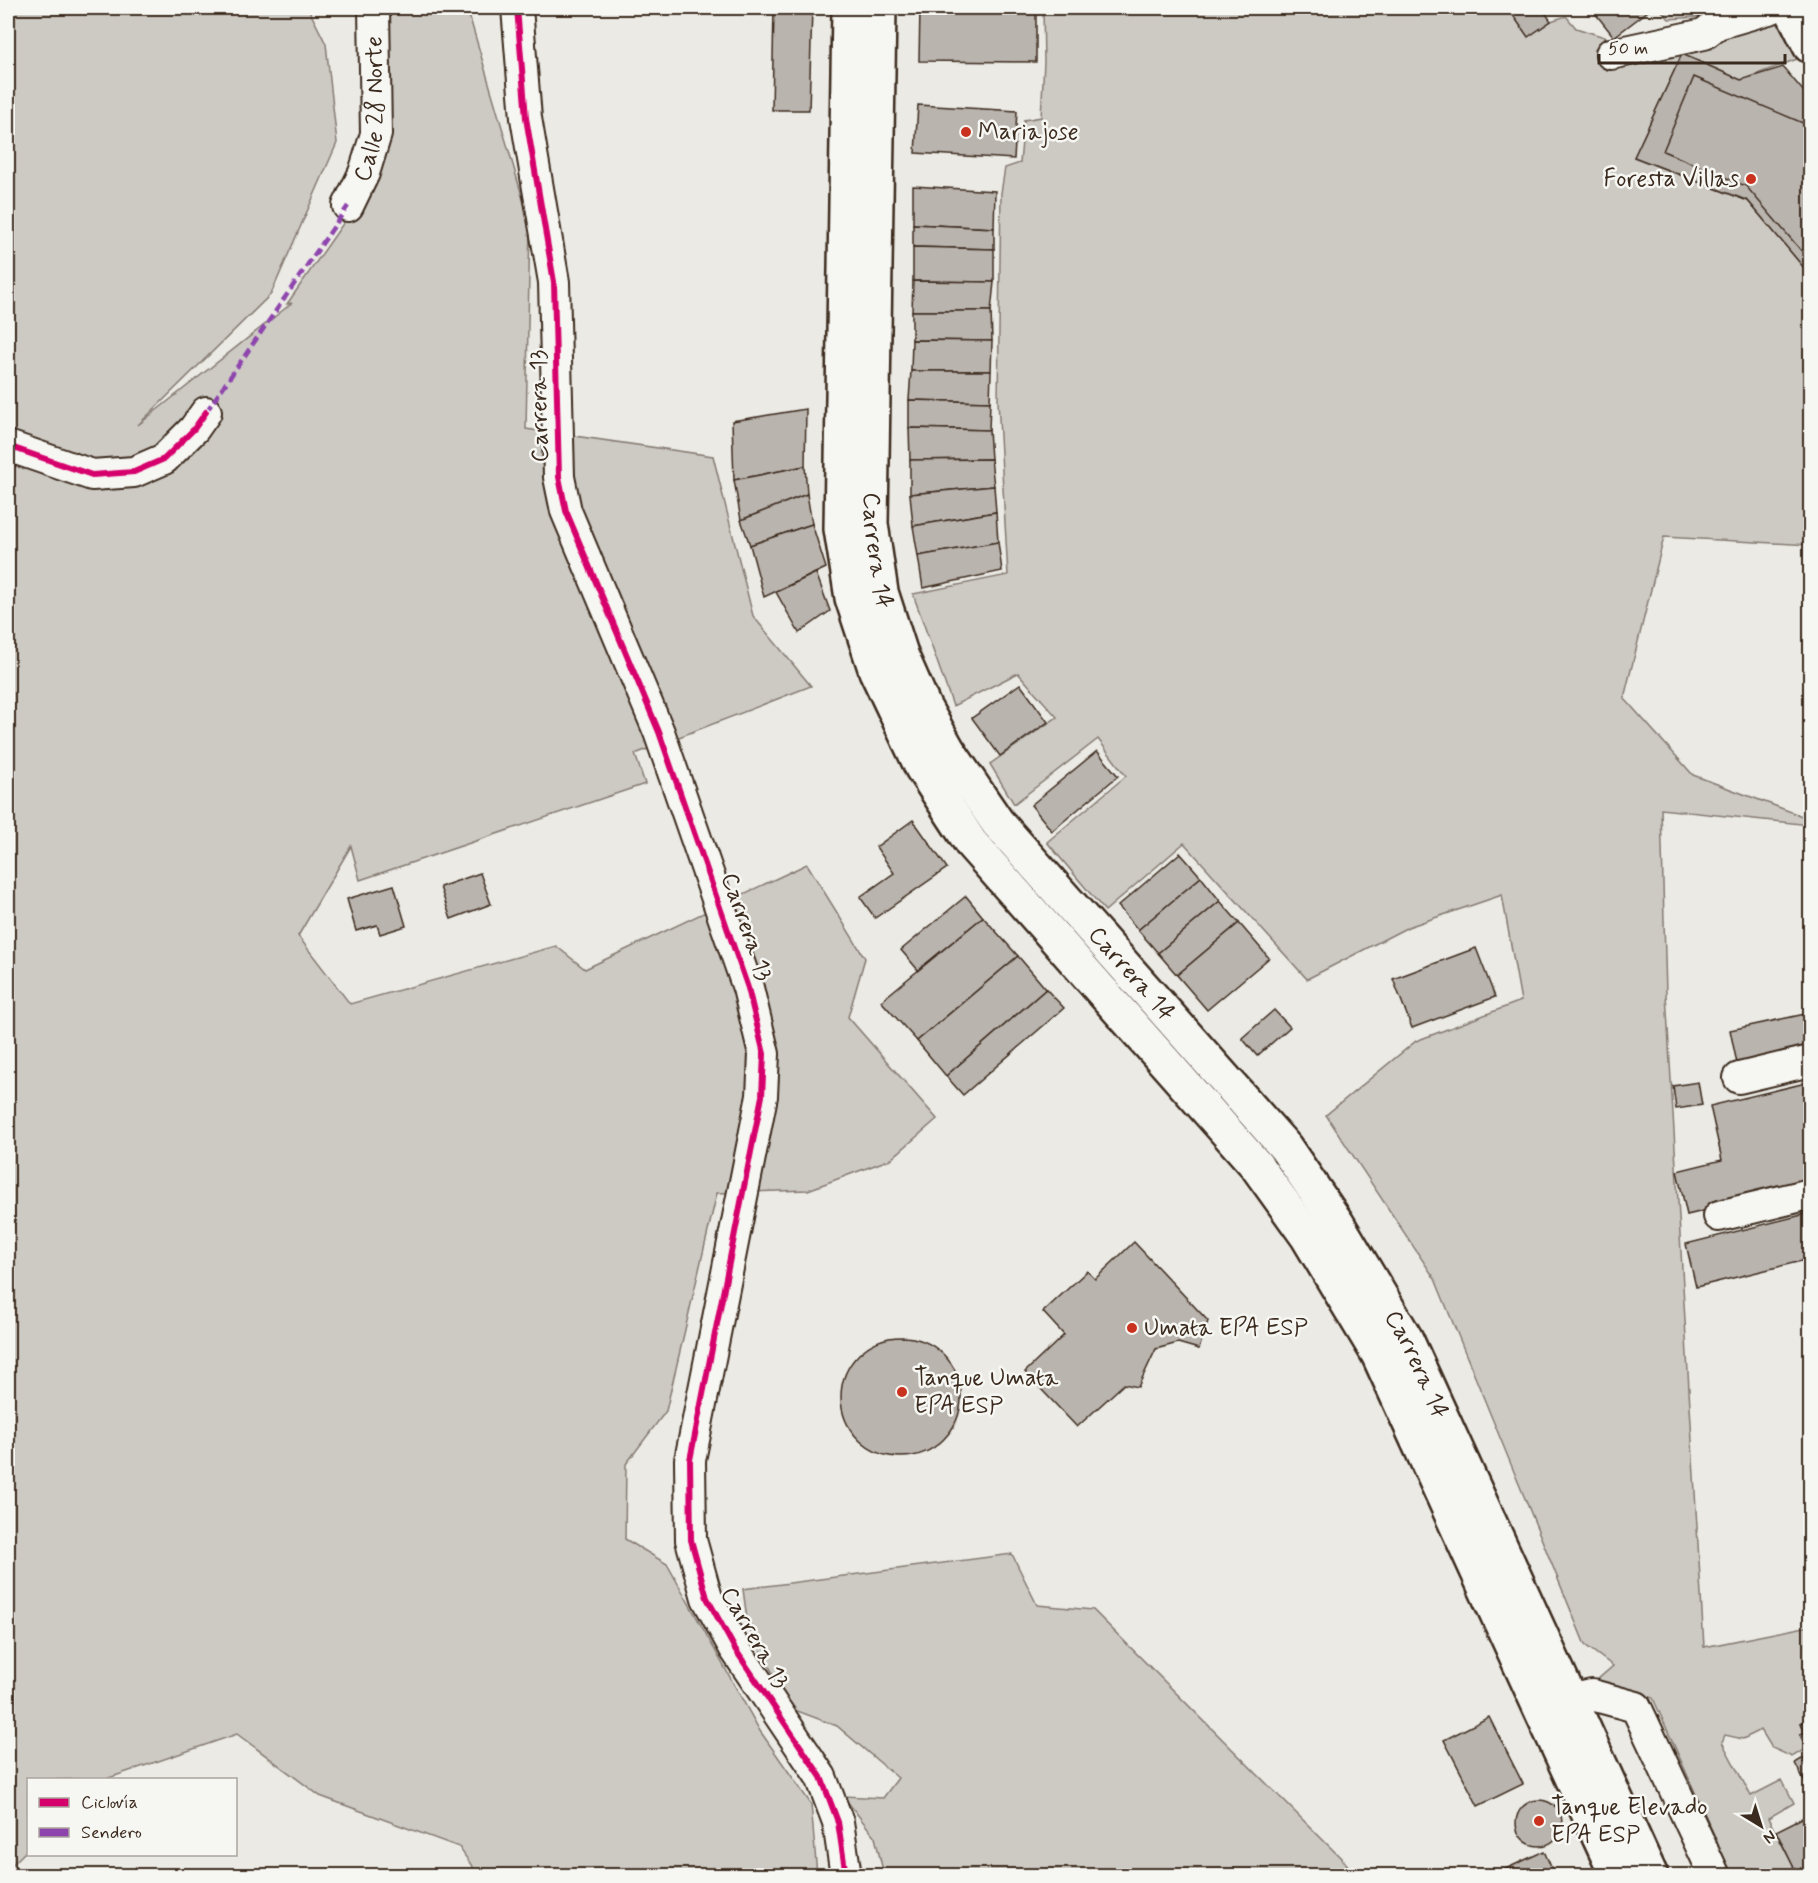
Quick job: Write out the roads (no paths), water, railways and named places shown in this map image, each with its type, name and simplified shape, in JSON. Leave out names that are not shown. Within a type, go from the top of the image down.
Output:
[{"type":"main road","name":"Carrera 14","points":[[849,8],[841,529],[852,598],[876,671],[922,768],[971,843],[1256,1165],[1335,1282],[1378,1354],[1617,1875]]},
{"type":"main road","name":"Carrera 14","points":[[879,8],[871,524],[881,592],[902,657],[924,707],[948,750],[997,822],[1285,1147],[1337,1223],[1406,1339],[1651,1875]]},
{"type":"main road","points":[[1791,8],[1810,46]]},
{"type":"street","name":"Calle 28 Norte","points":[[348,206],[364,173],[376,134],[374,8]]},
{"type":"street","name":"Carrera 13","points":[[517,8],[526,118],[554,282],[559,477],[566,511],[659,732],[748,988],[764,1054],[762,1096],[690,1460],[691,1540],[707,1598],[735,1649],[821,1777],[838,1822],[846,1875]]},
{"type":"street","points":[[1611,54],[1704,34],[1718,24],[1772,8]]},
{"type":"street","points":[[8,446],[92,475],[134,472],[164,459],[200,421]]},
{"type":"street","points":[[1739,1078],[1810,1061]]},
{"type":"street","points":[[1719,1216],[1810,1194]]},
{"type":"street","points":[[1570,1700],[1592,1695],[1636,1707],[1716,1875]]},
{"type":"place","name":"Mariajose","points":[[966,132]]},
{"type":"place","name":"Foresta Villas","points":[[1751,179]]},
{"type":"place","name":"Umata EPA ESP","points":[[1132,1328]]},
{"type":"place","name":"Tanque Umata EPA ESP","points":[[902,1392]]},
{"type":"place","name":"Tanque Elevado EPA ESP","points":[[1539,1821]]}]
